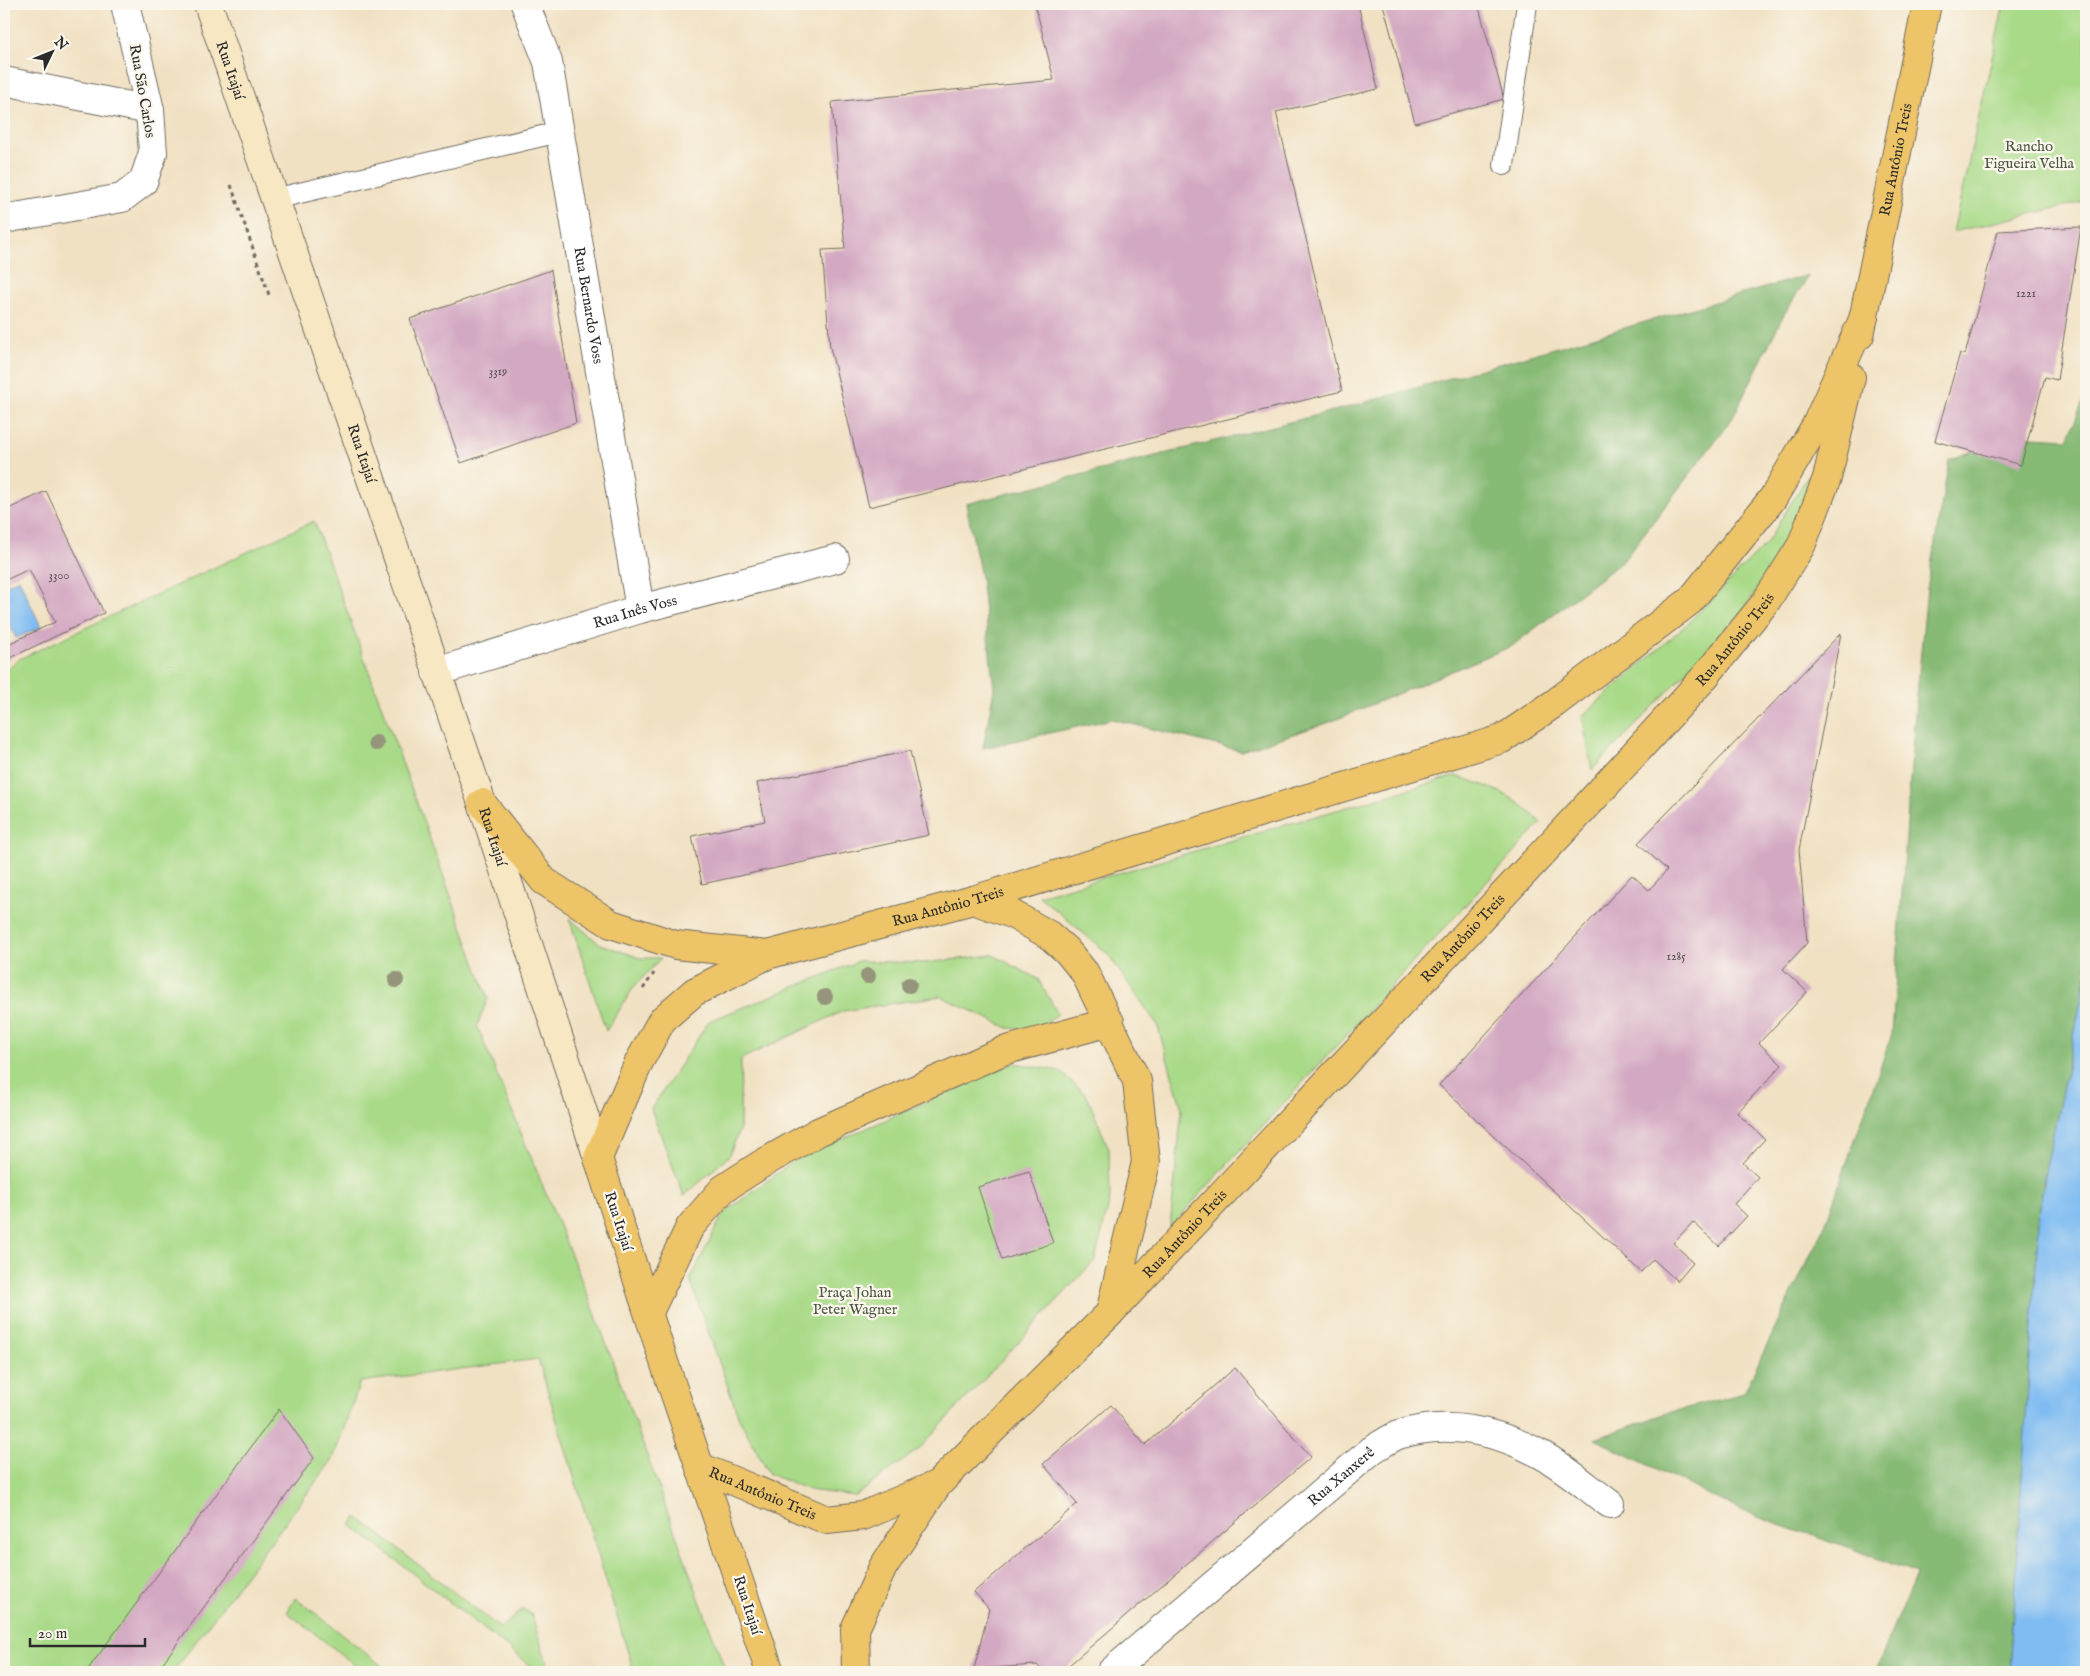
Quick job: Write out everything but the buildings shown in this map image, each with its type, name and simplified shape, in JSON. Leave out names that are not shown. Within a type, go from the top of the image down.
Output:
[{"type":"main road","name":"Rua Itajaí","points":[[208,4],[482,803],[700,1467],[770,1672]]},
{"type":"main road","name":"Rua Antônio Treis","points":[[856,1672],[855,1629],[883,1567],[938,1484],[1109,1314],[1589,804],[1703,679],[1765,603],[1802,546],[1827,478],[1864,317],[1926,4]]},
{"type":"main road","name":"Rua Antônio Treis","points":[[598,1158],[639,1062],[662,1020],[694,992],[767,955],[973,900],[1502,738],[1555,703],[1690,601],[1773,498],[1816,425],[1864,317]]},
{"type":"main road","name":"Rua Antônio Treis","points":[[482,803],[544,881],[610,924],[676,945],[767,955]]},
{"type":"main road","points":[[973,900],[1012,914],[1050,935],[1085,973],[1137,1081],[1146,1162],[1109,1314]]},
{"type":"main road","points":[[649,1312],[690,1227],[723,1189],[760,1165],[818,1132],[1003,1051],[1110,1022]]},
{"type":"main road","name":"Rua Antônio Treis","points":[[700,1467],[827,1520],[863,1516],[938,1484]]},
{"type":"street","name":"Rua São Carlos","points":[[4,219],[122,198],[143,182],[154,153],[150,110],[126,4]]},
{"type":"street","name":"Rua Bernardo Voss","points":[[525,4],[548,62],[640,609]]},
{"type":"street","points":[[4,81],[150,110]]},
{"type":"street","name":"Rua Inês Voss","points":[[436,672],[640,609],[835,559]]},
{"type":"street","name":"Rua Xanxerê","points":[[1111,1672],[1372,1450],[1397,1436],[1426,1428],[1462,1428],[1499,1436],[1543,1455],[1610,1504]]},
{"type":"lane","points":[[1504,165],[1528,4]]},
{"type":"lane","points":[[274,199],[559,132]]},
{"type":"green space","name":"Rancho Figueira Velha","points":[[2004,4],[2086,4],[2086,201],[1953,232]]},
{"type":"green space","points":[[1809,275],[1783,316],[1732,419],[1623,561],[1512,646],[1330,722],[1241,751],[1112,719],[983,748],[994,689],[981,577],[966,504],[1349,407]]},
{"type":"green space","points":[[2086,394],[2086,977],[2041,1192],[2009,1672],[1875,1672],[1917,1573],[1738,1509],[1595,1439],[1664,1414],[1744,1393],[1825,1225],[1892,1034],[1914,725],[1927,589],[1949,460],[2012,436],[2068,439]]},
{"type":"green space","points":[[1823,451],[1786,550],[1731,626],[1592,770],[1582,716],[1688,623],[1766,544]]},
{"type":"green space","points":[[314,521],[488,998],[477,1026],[595,1313],[726,1672],[634,1672],[538,1359],[360,1382],[333,1459],[173,1672],[4,1672],[4,673],[19,659]]},
{"type":"green space","points":[[1455,776],[1480,784],[1511,798],[1541,823],[1170,1227],[1182,1109],[1157,1024],[1106,952],[1039,896]]},
{"type":"green space","points":[[569,918],[600,944],[640,958],[661,958],[634,987],[606,1031]]},
{"type":"green space","points":[[993,955],[1038,979],[1058,1014],[1037,1030],[1008,1028],[940,996],[843,1011],[741,1059],[740,1128],[729,1156],[684,1196],[651,1109],[709,1021],[859,961],[925,963]]},
{"type":"green space","name":"Praça Johan Peter Wagner","points":[[1014,1063],[1060,1071],[1087,1096],[1109,1149],[1110,1199],[1095,1260],[919,1449],[855,1496],[809,1490],[769,1474],[739,1418],[690,1280],[723,1214],[795,1160]]},
{"type":"green space","points":[[357,1517],[500,1628],[523,1609],[531,1614],[550,1672],[539,1672],[351,1525]]},
{"type":"green space","points":[[296,1598],[390,1672],[364,1672],[287,1612]]},
{"type":"water","points":[[19,579],[41,627],[16,638],[4,613],[4,586]]},
{"type":"water","points":[[2086,977],[2086,1672],[2009,1672],[2041,1192]]}]
